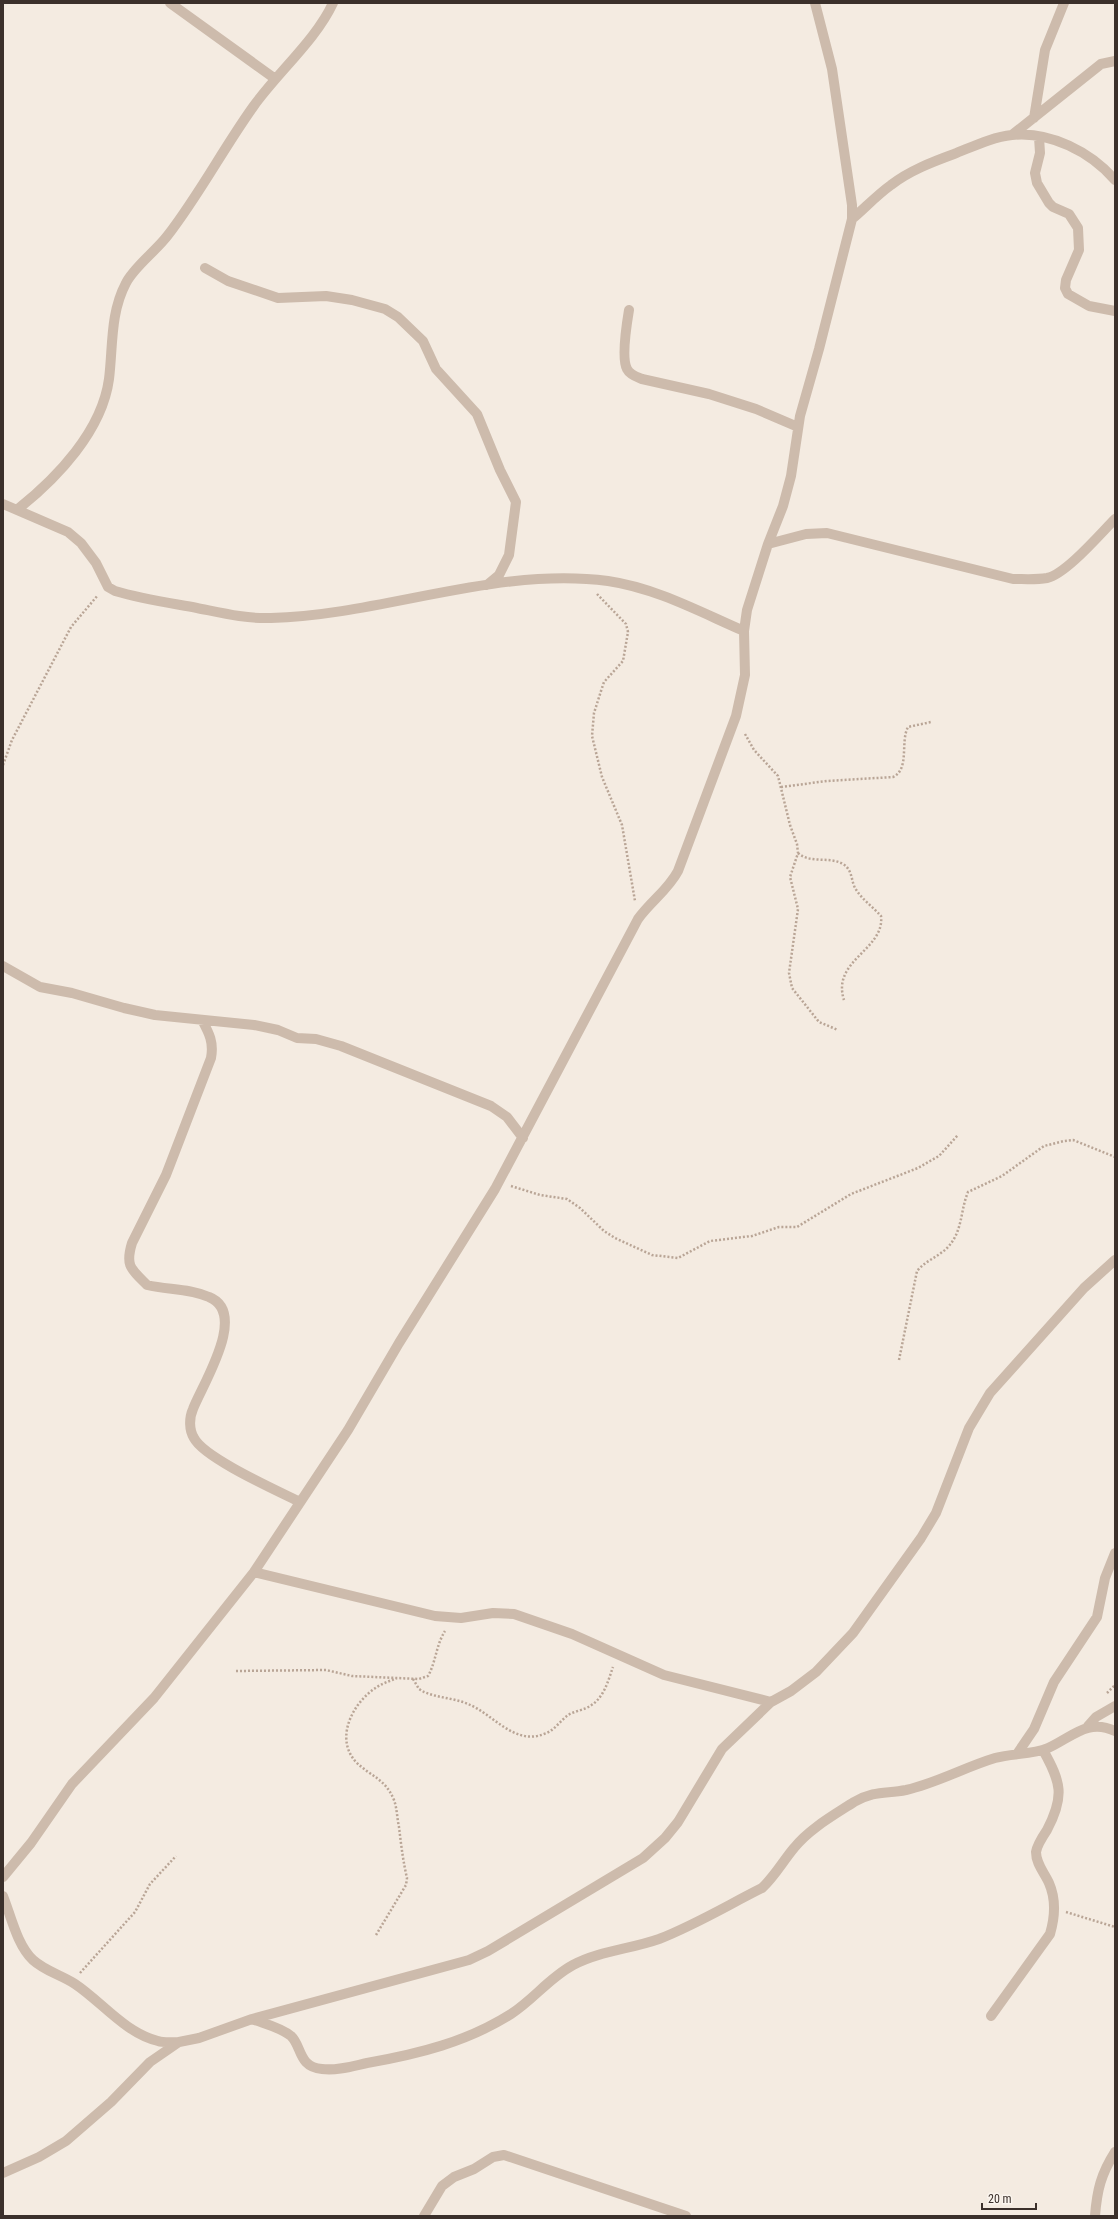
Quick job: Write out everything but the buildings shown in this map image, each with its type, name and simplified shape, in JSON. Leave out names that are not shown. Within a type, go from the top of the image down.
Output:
[{"type":"street","points":[[170,3],[274,78]]},
{"type":"street","points":[[18,509],[38,493],[87,437],[97,420],[106,400],[113,329],[120,296],[126,282],[168,236],[225,148],[274,78],[320,27],[333,3]]},
{"type":"street","points":[[3,1877],[10,1872],[72,1784],[154,1698],[254,1572],[348,1430],[399,1343],[495,1188],[523,1138],[638,918],[671,883],[678,871],[736,716],[745,675],[744,631],[753,590],[768,544],[784,506],[791,476],[798,427],[852,219],[850,184],[832,69],[815,3]]},
{"type":"street","points":[[1034,118],[1045,50],[1064,3]]},
{"type":"street","points":[[1012,135],[1102,64],[1115,61]]},
{"type":"street","points":[[852,219],[891,184],[914,170],[981,143],[1012,135],[1039,137],[1056,141],[1082,152],[1098,163],[1115,180]]},
{"type":"street","points":[[1039,137],[1040,153],[1035,173],[1037,183],[1049,203],[1053,207],[1069,214],[1078,228],[1079,250],[1066,280],[1065,288],[1068,294],[1089,306],[1115,311]]},
{"type":"street","points":[[206,268],[228,281],[278,298],[326,296],[352,300],[385,309],[398,317],[423,341],[436,369],[477,414],[500,470],[516,502],[509,555],[499,575],[487,585]]},
{"type":"street","points":[[629,310],[625,359],[626,369],[632,376],[708,394],[756,409],[798,427]]},
{"type":"street","points":[[3,504],[18,509],[68,532],[81,543],[96,563],[108,587],[129,595],[222,614],[271,618],[318,614],[392,603],[523,578],[586,579],[641,588],[744,631]]},
{"type":"street","points":[[768,544],[806,534],[827,533],[1013,579],[1048,578],[1060,573],[1115,519]]},
{"type":"street","points":[[3,966],[24,979],[53,991],[72,993],[155,1015],[254,1025],[278,1030],[297,1038],[316,1039],[341,1046],[491,1106],[507,1117],[523,1138]]},
{"type":"street","points":[[202,1020],[211,1036],[213,1046],[211,1058],[166,1175],[132,1243],[128,1255],[129,1266],[147,1285],[190,1290],[211,1297],[221,1307],[225,1322],[222,1340],[211,1373],[192,1410],[190,1423],[194,1438],[201,1448],[221,1461],[300,1502]]},
{"type":"street","points":[[3,1896],[21,1941],[32,1959],[43,1968],[73,1983],[141,2035],[159,2041],[179,2042],[199,2038],[252,2019],[469,1960],[488,1951],[643,1858],[665,1838],[678,1822],[722,1749],[771,1702],[808,1679],[853,1633],[921,1538],[936,1513],[969,1428],[990,1393],[1084,1288],[1115,1260]]},
{"type":"street","points":[[1017,1754],[1034,1729],[1054,1682],[1097,1616],[1105,1578],[1115,1553]]},
{"type":"street","points":[[254,1572],[435,1616],[461,1618],[493,1613],[514,1614],[572,1634],[618,1656],[664,1675],[771,1702]]},
{"type":"street","points":[[252,2019],[284,2031],[292,2037],[301,2057],[321,2069],[335,2069],[407,2056],[439,2048],[467,2037],[511,2014],[551,1979],[573,1965],[622,1948],[658,1939],[691,1925],[762,1888],[771,1879],[795,1847],[809,1833],[869,1795],[882,1791],[906,1790],[977,1764],[1017,1754],[1043,1750],[1088,1726],[1096,1717],[1115,1706]]},
{"type":"street","points":[[1088,1726],[1115,1731]]},
{"type":"street","points":[[991,2016],[1050,1934],[1054,1921],[1054,1909],[1049,1884],[1037,1861],[1036,1850],[1054,1816],[1059,1800],[1059,1786],[1056,1773],[1043,1750]]},
{"type":"street","points":[[3,2173],[39,2157],[66,2141],[111,2102],[150,2062],[179,2042]]},
{"type":"street","points":[[1095,2216],[1096,2197],[1103,2171],[1115,2152]]},
{"type":"street","points":[[424,2216],[442,2186],[454,2177],[474,2169],[493,2157],[504,2155],[686,2216]]},
{"type":"path","points":[[586,579],[604,602],[626,624],[628,632],[623,661],[604,682],[598,699],[594,713],[592,736],[602,777],[622,825],[638,918]]},
{"type":"path","points":[[3,765],[12,740],[71,627],[84,609],[108,587]]},
{"type":"path","points":[[736,716],[747,740],[754,750],[776,771],[790,825],[797,844],[798,853],[790,877],[798,909],[789,973],[792,988],[819,1022],[838,1030]]},
{"type":"path","points":[[781,787],[827,781],[893,778],[899,775],[902,768],[904,735],[908,727],[931,722]]},
{"type":"path","points":[[798,853],[807,859],[839,862],[845,866],[853,876],[856,891],[881,916],[882,928],[854,961],[842,980],[840,986],[844,1000]]},
{"type":"path","points":[[495,1188],[513,1186],[540,1195],[567,1199],[580,1208],[604,1231],[615,1238],[652,1255],[678,1258],[710,1240],[752,1236],[779,1227],[797,1227],[851,1194],[918,1168],[939,1156],[958,1135]]},
{"type":"path","points":[[899,1360],[918,1271],[922,1265],[948,1248],[961,1224],[964,1200],[968,1192],[1002,1176],[1044,1146],[1064,1141],[1072,1140],[1115,1158]]},
{"type":"path","points":[[236,1671],[326,1670],[352,1676],[413,1679],[428,1676],[438,1642],[447,1628],[461,1618]]},
{"type":"path","points":[[413,1679],[419,1689],[424,1692],[468,1704],[507,1729],[534,1737],[545,1734],[567,1716],[590,1706],[599,1698],[606,1688],[618,1656]]},
{"type":"path","points":[[376,1935],[406,1885],[407,1878],[394,1800],[385,1783],[365,1770],[355,1760],[349,1752],[346,1737],[348,1722],[361,1700],[377,1687],[396,1678]]},
{"type":"path","points":[[73,1983],[135,1912],[150,1884],[176,1856]]},
{"type":"path","points":[[1054,1909],[1115,1927]]}]
